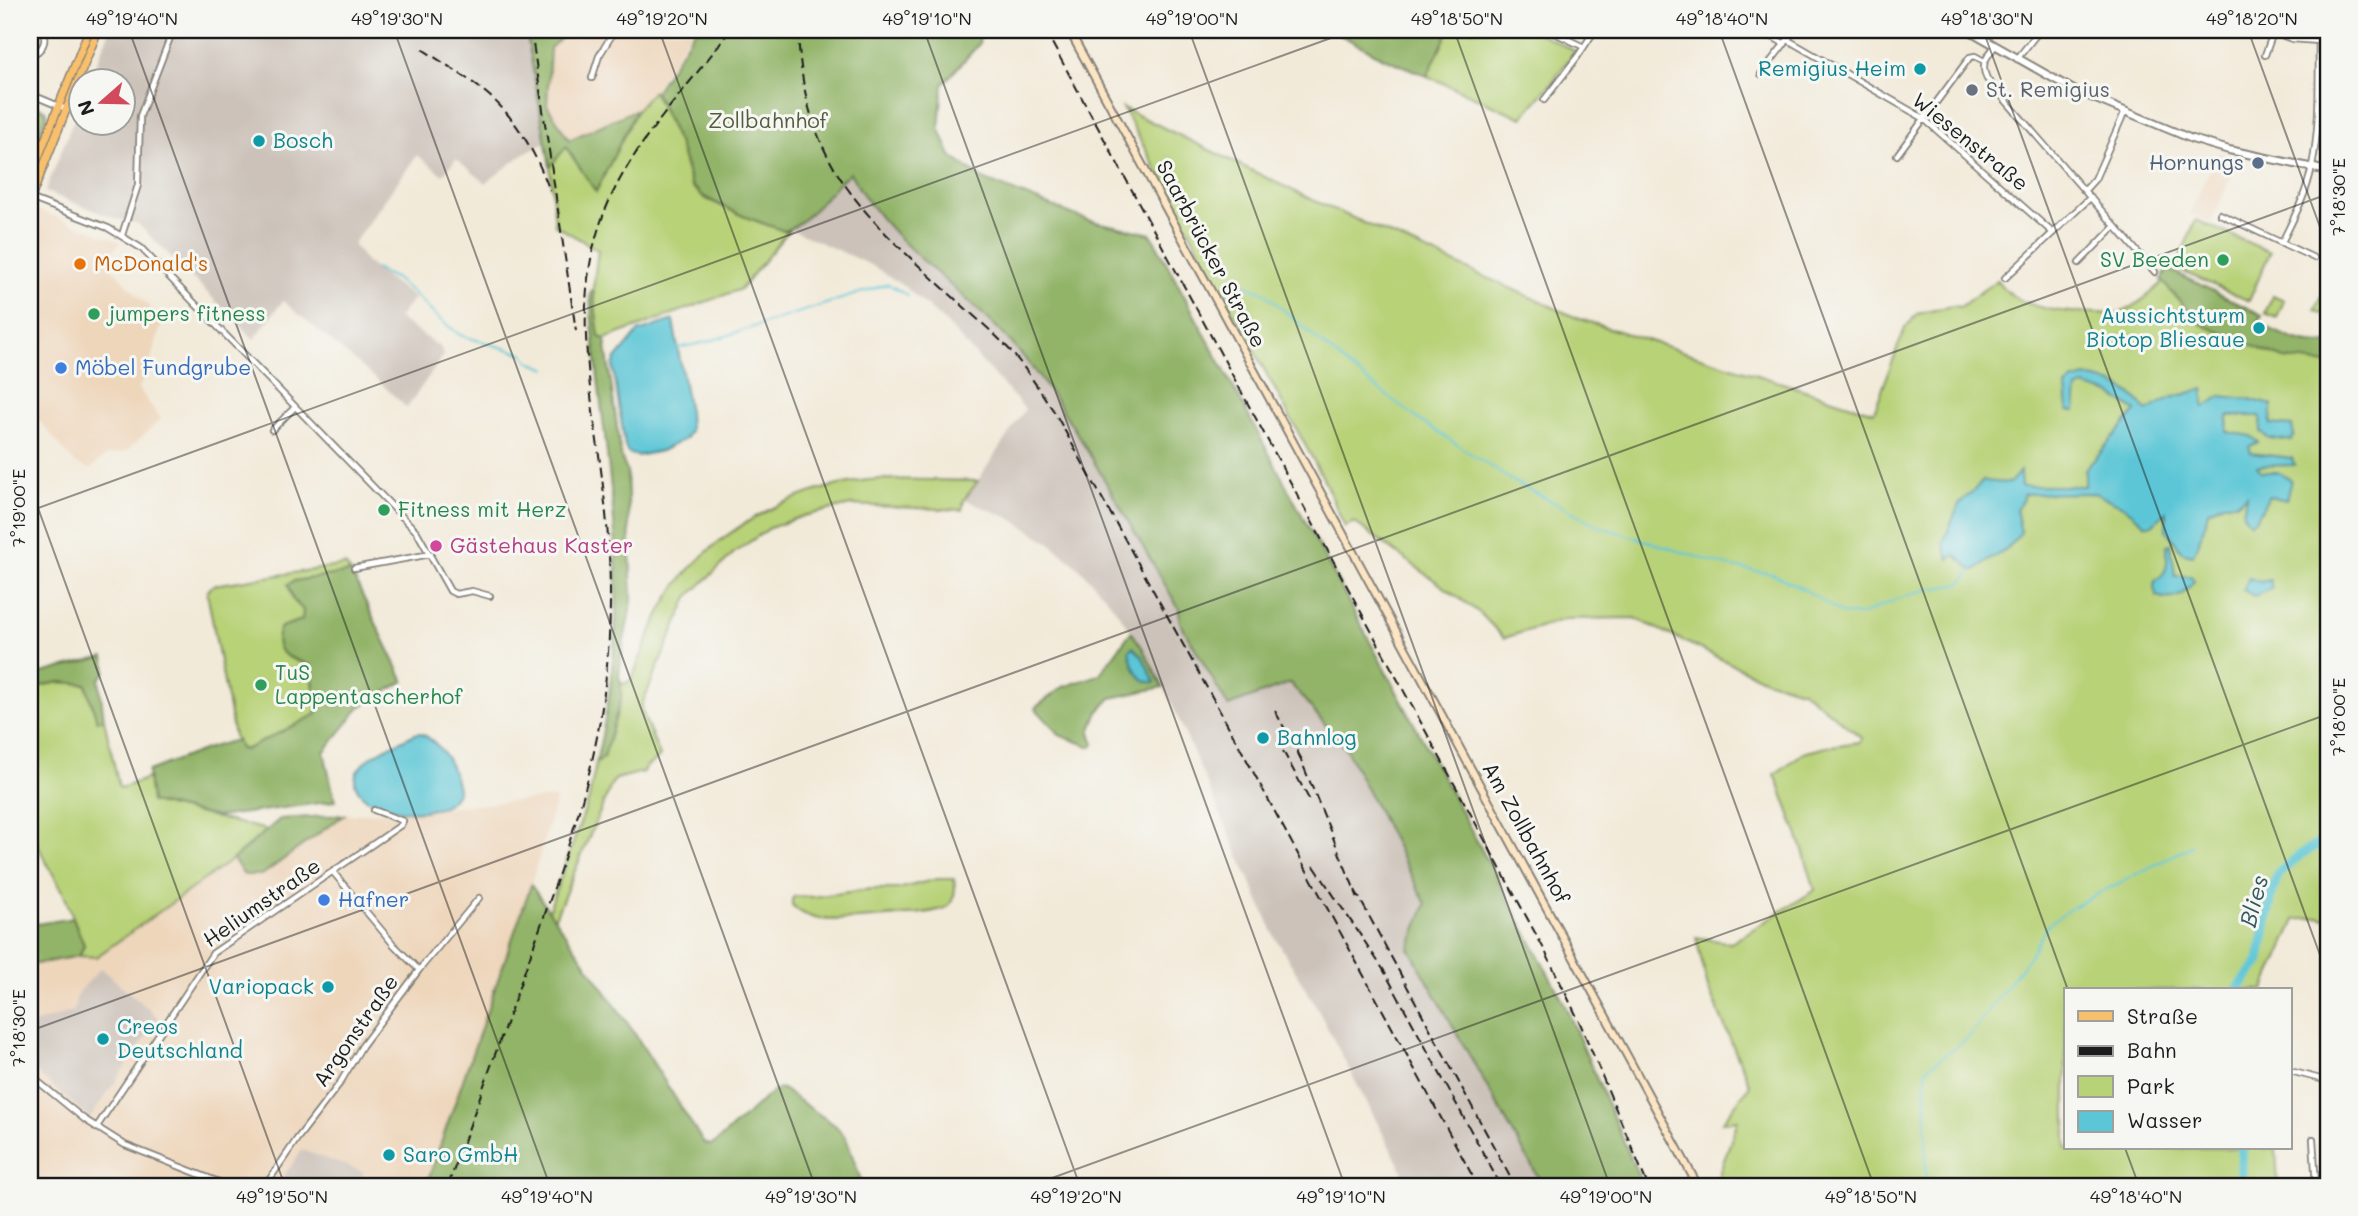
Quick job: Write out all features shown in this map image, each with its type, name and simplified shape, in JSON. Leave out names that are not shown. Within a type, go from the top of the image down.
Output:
[{"type":"main road","points":[[30,199],[89,30]]},
{"type":"main road","points":[[30,177],[98,30]]},
{"type":"main road","name":"Saarbrücker Straße","points":[[1069,30],[1322,496]]},
{"type":"main road","name":"Am Zollbahnhof","points":[[1322,496],[1689,1170],[1695,1186]]},
{"type":"street","points":[[30,55],[42,47],[45,37],[42,30]]},
{"type":"street","points":[[122,236],[138,185],[140,117],[173,30]]},
{"type":"street","points":[[592,78],[598,56],[615,30]]},
{"type":"street","points":[[1548,30],[1584,47]]},
{"type":"street","points":[[1544,100],[1595,30]]},
{"type":"street","name":"Wiesenstraße","points":[[1760,30],[1923,118],[2053,233]]},
{"type":"street","points":[[1761,74],[1796,30]]},
{"type":"street","points":[[1968,30],[2074,90],[2212,146],[2328,171]]},
{"type":"street","points":[[2017,59],[2040,30]]},
{"type":"street","points":[[2267,30],[2292,38],[2319,41]]},
{"type":"street","points":[[2283,242],[2300,205],[2312,167],[2316,137],[2319,30]]},
{"type":"street","points":[[2265,55],[2273,33]]},
{"type":"street","points":[[1995,46],[1984,61],[1983,68],[1987,79],[2155,272]]},
{"type":"street","points":[[1897,155],[1970,57],[1975,56],[1984,61]]},
{"type":"street","points":[[30,94],[62,107]]},
{"type":"street","points":[[2085,190],[2095,179],[2125,111]]},
{"type":"street","points":[[2005,278],[2091,197]]},
{"type":"street","points":[[30,199],[122,236],[153,259],[417,532],[453,594],[472,591],[491,596]]},
{"type":"street","points":[[2220,214],[2315,258]]},
{"type":"street","points":[[2079,263],[2115,226]]},
{"type":"street","points":[[272,429],[295,407]]},
{"type":"street","points":[[354,568],[431,554]]},
{"type":"street","name":"Heliumstraße","points":[[96,1128],[213,953],[401,825],[403,821],[374,810]]},
{"type":"street","points":[[332,872],[418,970]]},
{"type":"street","name":"Argonstraße","points":[[265,1186],[418,970],[479,898]]},
{"type":"street","points":[[2292,1072],[2328,1081]]},
{"type":"street","points":[[30,1075],[96,1128],[125,1145],[211,1184],[229,1186]]},
{"type":"street","points":[[2314,1139],[2316,1186]]},
{"type":"shaded area","points":[[110,30],[526,30],[546,142],[526,152],[486,183],[456,159],[443,175],[417,155],[353,244],[366,262],[414,298],[398,318],[441,348],[443,356],[407,408],[283,301],[254,339],[138,224],[45,192],[67,136],[136,136],[136,66],[96,66]]},
{"type":"shaded area","points":[[570,30],[692,30],[653,91],[637,109],[569,140],[547,105],[550,48]]},
{"type":"shaded area","points":[[2217,153],[2240,158],[2211,223],[2190,214]]},
{"type":"shaded area","points":[[850,172],[884,222],[923,263],[976,309],[1020,353],[1071,420],[1179,609],[1180,622],[1228,706],[1290,683],[1346,749],[1426,904],[1410,948],[1542,1186],[1444,1186],[1404,1174],[1317,1008],[1275,937],[1170,700],[1143,647],[1109,601],[1081,570],[1049,542],[1010,518],[965,500],[1025,409],[947,324],[905,287],[873,266],[790,229],[810,212],[827,189]]},
{"type":"shaded area","points":[[38,210],[121,242],[104,260],[164,322],[146,377],[138,388],[161,419],[127,451],[105,456],[90,469],[75,463],[30,410],[30,231]]},
{"type":"shaded area","points":[[556,798],[531,885],[426,1186],[30,1186],[30,965],[79,956],[96,957],[233,859],[237,867],[262,875],[344,815]]},
{"type":"shaded area","points":[[101,968],[159,1018],[90,1118],[30,1067],[30,1025],[74,1011],[77,994]]},
{"type":"shaded area","name":"Saro GmbH","points":[[302,1150],[364,1172],[357,1186],[277,1186]]},
{"type":"green space","points":[[526,30],[570,30],[550,48],[547,105],[569,140],[637,109],[596,192],[566,147],[550,167]]},
{"type":"green space","name":"Zollbahnhof","points":[[695,30],[978,30],[979,44],[943,84],[939,128],[951,156],[983,179],[1087,220],[1151,234],[1564,1003],[1643,1186],[1543,1186],[1409,948],[1426,904],[1346,749],[1290,683],[1228,706],[1180,622],[1179,609],[1087,450],[1046,386],[1001,332],[908,247],[867,200],[850,173],[811,213],[794,227],[784,231],[743,216],[704,197],[692,186],[678,142],[655,92]]},
{"type":"green space","points":[[1331,30],[1449,30],[1427,76],[1384,58]]},
{"type":"green space","points":[[1449,30],[1533,30],[1575,51],[1522,118],[1427,76]]},
{"type":"green space","points":[[653,91],[678,142],[691,186],[704,198],[743,216],[784,231],[790,229],[741,289],[605,339],[599,337],[593,289],[598,250],[555,225],[550,167],[566,147],[596,191],[637,109]]},
{"type":"green space","points":[[30,103],[45,110],[47,115],[30,156]]},
{"type":"green space","points":[[1123,108],[1306,197],[1577,318],[1874,412],[1905,328],[1917,314],[1952,306],[1960,307],[1997,280],[2005,290],[2028,303],[2070,312],[2111,314],[2131,307],[2164,281],[2284,358],[2328,364],[2328,920],[2320,917],[2295,920],[2265,988],[2064,988],[2064,1150],[2276,1150],[2278,1186],[1715,1186],[1738,1120],[1722,1122],[1750,1085],[1708,988],[1696,937],[1731,943],[1815,890],[1775,774],[1803,753],[1860,742],[1862,738],[1802,690],[1765,680],[1635,618],[1565,619],[1504,638],[1481,614],[1354,522],[1345,527],[1323,478]]},
{"type":"green space","name":"SV Beeden","points":[[2196,220],[2270,252],[2249,301],[2175,268]]},
{"type":"green space","points":[[2168,269],[2262,315],[2258,323],[2292,339],[2328,343],[2328,364],[2284,359],[2200,324],[2161,280]]},
{"type":"green space","points":[[2328,283],[2328,316],[2315,310]]},
{"type":"green space","points":[[593,289],[599,337],[605,339],[621,456],[627,472],[632,601],[621,656],[621,699],[604,757],[596,763],[613,658],[617,578],[611,487],[592,326],[590,293]]},
{"type":"green space","points":[[2273,295],[2284,300],[2277,318],[2265,313]]},
{"type":"green space","points":[[881,479],[978,481],[964,500],[962,510],[851,505],[803,516],[770,528],[735,552],[688,597],[642,704],[642,712],[660,756],[643,772],[616,779],[612,783],[554,920],[548,912],[589,799],[596,763],[600,761],[621,699],[621,683],[625,684],[632,679],[657,619],[676,586],[717,543],[767,511],[823,489]]},
{"type":"green space","points":[[345,565],[351,572],[289,584],[293,600],[304,610],[302,620],[281,627],[278,646],[288,657],[310,665],[317,714],[257,746],[240,749],[234,736],[207,592],[213,585]]},
{"type":"green space","points":[[351,572],[404,681],[360,707],[324,752],[335,801],[217,817],[151,802],[148,771],[237,740],[240,749],[245,750],[317,714],[310,665],[284,654],[277,643],[281,627],[302,620],[303,610],[293,600],[288,584]]},
{"type":"green space","points":[[1131,632],[1163,687],[1111,698],[1098,712],[1090,732],[1094,744],[1092,747],[1061,736],[1035,708],[1063,687],[1099,675]]},
{"type":"green space","points":[[104,657],[106,671],[99,680],[104,719],[97,721],[86,684],[60,682],[30,688],[30,676]]},
{"type":"green space","points":[[60,682],[86,684],[97,720],[104,719],[119,787],[148,778],[151,802],[267,830],[233,859],[96,957],[79,956],[84,945],[63,892],[32,830],[30,688]]},
{"type":"green space","points":[[344,815],[262,875],[244,875],[233,859],[280,819]]},
{"type":"green space","points":[[937,879],[954,879],[955,891],[948,906],[935,911],[840,920],[808,916],[792,905],[795,896],[812,897],[871,889],[898,889]]},
{"type":"green space","points":[[531,885],[633,1031],[703,1142],[709,1145],[715,1143],[773,1091],[781,1088],[836,1126],[846,1138],[863,1186],[426,1186]]},
{"type":"green space","points":[[73,918],[84,945],[79,956],[30,965],[30,925]]},
{"type":"green space","points":[[1404,1174],[1444,1186],[1410,1186]]},
{"type":"water","points":[[673,320],[690,431],[685,439],[661,451],[637,456],[628,453],[625,446],[613,366],[638,332]]},
{"type":"water","points":[[2085,377],[2120,387],[2147,411],[2170,398],[2204,389],[2204,407],[2221,396],[2272,405],[2271,424],[2292,426],[2294,435],[2291,441],[2269,438],[2261,432],[2260,416],[2228,416],[2227,432],[2251,436],[2258,442],[2249,447],[2251,453],[2292,458],[2294,465],[2257,466],[2261,472],[2278,472],[2291,480],[2286,500],[2269,496],[2257,518],[2250,523],[2243,514],[2246,495],[2236,503],[2223,503],[2208,511],[2193,555],[2183,553],[2166,530],[2166,512],[2152,525],[2146,525],[2123,506],[2094,493],[2024,494],[2016,510],[2021,532],[2009,547],[1973,571],[1955,555],[1949,559],[1943,543],[1959,504],[1983,481],[2010,483],[2020,471],[2021,486],[2085,486],[2085,470],[2136,411],[2110,394],[2083,386],[2077,390],[2075,411],[2068,411],[2066,387],[2072,381]]},
{"type":"water","points":[[2171,544],[2175,576],[2191,576],[2194,581],[2182,594],[2169,599],[2157,596],[2154,588],[2155,580],[2165,570],[2167,545]]},
{"type":"water","points":[[2249,578],[2260,582],[2270,580],[2272,589],[2254,596],[2243,590]]},
{"type":"water","points":[[1133,647],[1142,656],[1155,682],[1144,680],[1137,673],[1129,651]]},
{"type":"water","points":[[420,733],[441,749],[450,764],[458,789],[449,802],[433,809],[391,809],[373,802],[359,792],[355,779],[363,764],[380,751]]},
{"type":"waterway","points":[[375,269],[394,278],[411,291],[460,335],[524,354],[530,362],[547,369]]},
{"type":"waterway","points":[[678,348],[707,342],[888,284],[907,295]]},
{"type":"waterway","points":[[1224,295],[1244,285],[1262,291],[1349,367],[1418,419],[1511,480],[1601,527],[1727,566],[1773,574],[1807,591],[1842,614],[1862,615],[1894,600],[1925,590],[1960,584],[1973,570]]},
{"type":"waterway","name":"Blies","points":[[2239,988],[2259,962],[2278,874],[2300,855],[2328,838]]},
{"type":"waterway","points":[[1926,1186],[1926,1069],[1968,1038],[2027,960],[2048,925],[2074,906],[2192,846]]},
{"type":"waterway","name":"Blies","points":[[2241,1186],[2242,1150]]},
{"type":"railway","points":[[531,30],[576,331]]},
{"type":"railway","points":[[448,1186],[566,853],[592,762],[603,700],[609,627],[609,553],[590,391],[586,316],[588,279],[595,242],[607,206],[632,159],[730,30]]},
{"type":"railway","points":[[798,30],[802,76],[811,116],[825,151],[843,182],[891,239],[1008,348],[1055,413],[1478,1186]]},
{"type":"railway","points":[[1045,30],[1545,951],[1580,1023],[1648,1186]]},
{"type":"railway","points":[[422,49],[476,85],[502,108],[527,142],[550,191]]},
{"type":"railway","points":[[1275,711],[1302,760]]},
{"type":"railway","points":[[1283,751],[1310,801]]},
{"type":"railway","points":[[1298,753],[1358,898]]},
{"type":"railway","points":[[1314,866],[1383,969],[1501,1186]]},
{"type":"railway","points":[[1355,890],[1515,1186]]},
{"type":"place","name":"Remigius Heim","points":[[1920,69]]},
{"type":"place","name":"St. Remigius","points":[[1972,90]]},
{"type":"place","name":"Bosch","points":[[259,141]]},
{"type":"place","name":"Hornungs","points":[[2258,163]]},
{"type":"place","name":"SV Beeden","points":[[2223,260]]},
{"type":"place","name":"McDonald's","points":[[80,264]]},
{"type":"place","name":"jumpers fitness","points":[[94,314]]},
{"type":"place","name":"Aussichtsturm Biotop Bliesaue","points":[[2259,328]]},
{"type":"place","name":"Möbel Fundgrube","points":[[61,368]]},
{"type":"place","name":"Fitness mit Herz","points":[[384,510]]},
{"type":"place","name":"Gästehaus Kaster","points":[[436,546]]},
{"type":"place","name":"TuS Lappentascherhof","points":[[261,685]]},
{"type":"place","name":"Bahnlog","points":[[1263,738]]},
{"type":"place","name":"Hafner","points":[[324,900]]},
{"type":"place","name":"Variopack","points":[[328,987]]},
{"type":"place","name":"Creos Deutschland","points":[[103,1039]]},
{"type":"place","name":"Saro GmbH","points":[[389,1155]]}]
